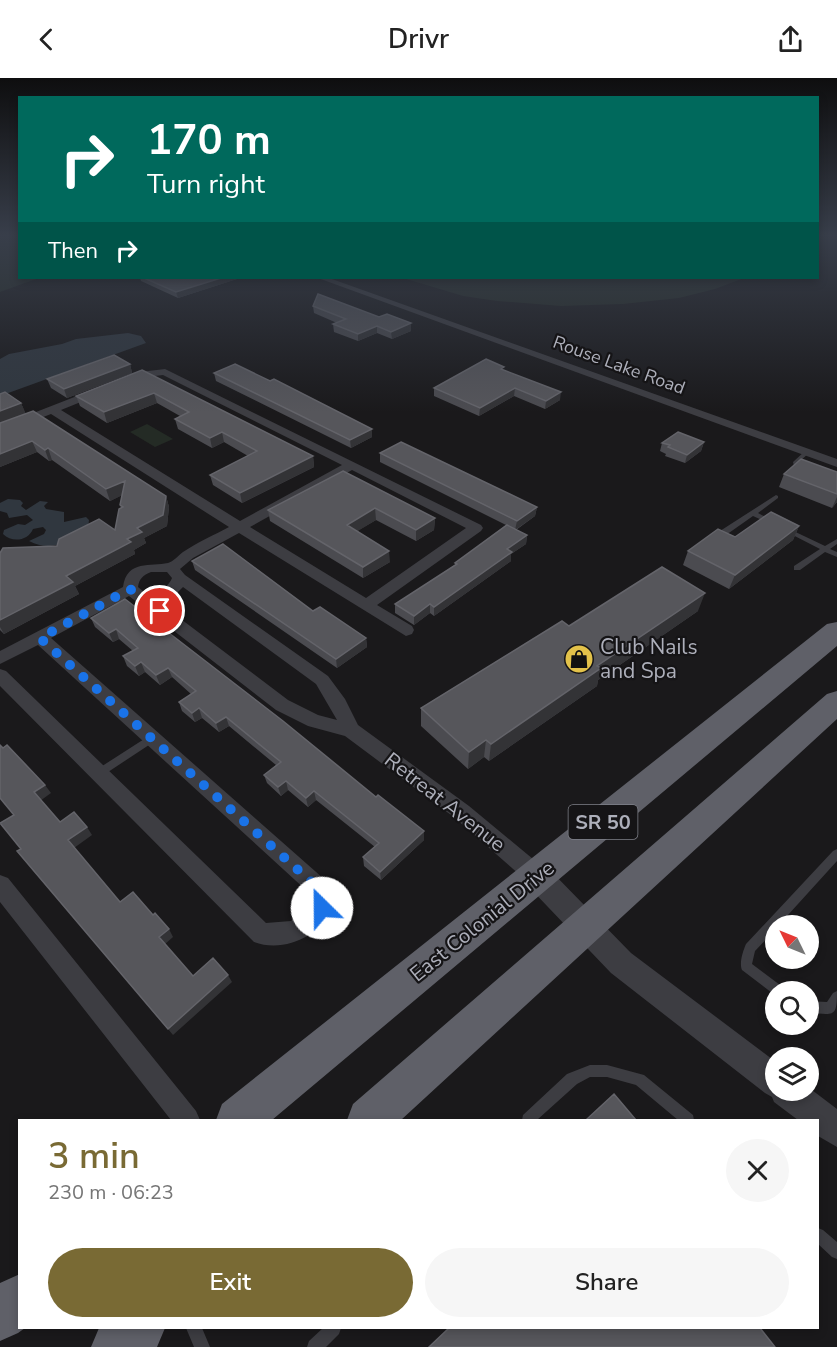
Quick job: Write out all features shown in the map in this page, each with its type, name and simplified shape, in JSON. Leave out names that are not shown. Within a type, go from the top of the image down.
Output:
[{"type":"highway","name":"East Colonial Drive","points":[[239,1119],[837,631]]},
{"type":"highway","name":"SR 50","points":[[370,1119],[837,702]]},
{"type":"highway","points":[[0,1315],[18,1301]]},
{"type":"highway","points":[[117,1347],[138,1329]]},
{"type":"street","name":"Rouse Lake Road","points":[[364,293],[837,463]]},
{"type":"street","points":[[0,430],[144,374],[165,372],[476,528],[366,605]]},
{"type":"street","points":[[52,410],[406,630]]},
{"type":"street","points":[[0,658],[136,593],[163,595],[172,590],[176,573],[188,555],[352,465]]},
{"type":"street","points":[[136,593],[130,583],[141,572],[158,567],[176,573]]},
{"type":"street","name":"Retreat Avenue","points":[[176,573],[322,680],[339,704],[351,730]]},
{"type":"street","name":"Retreat Avenue","points":[[136,593],[282,705],[314,721],[351,730],[462,812],[537,876]]},
{"type":"street","points":[[0,675],[261,934],[296,932],[322,908],[316,886],[40,638]]},
{"type":"street","points":[[537,876],[621,963],[765,1074]]},
{"type":"street","points":[[0,885],[186,1119]]},
{"type":"street","points":[[800,1101],[837,1130]]},
{"type":"lane","points":[[807,452],[796,465],[809,471]]},
{"type":"lane","points":[[723,533],[776,497]]},
{"type":"lane","points":[[753,513],[837,555]]},
{"type":"lane","points":[[797,568],[837,541]]},
{"type":"lane","points":[[99,773],[152,738]]},
{"type":"lane","points":[[766,981],[746,966],[750,948],[835,860]]},
{"type":"lane","points":[[819,1008],[830,1008],[837,997]]},
{"type":"lane","points":[[529,1119],[572,1079],[590,1071],[607,1071],[639,1080],[687,1119]]},
{"type":"lane","points":[[819,1235],[837,1252]]},
{"type":"lane","points":[[194,1329],[202,1347]]},
{"type":"lane","points":[[315,1347],[332,1329]]},
{"type":"shaded area","points":[[454,293],[698,293],[679,298],[623,304],[561,306]]},
{"type":"shaded area","points":[[128,333],[141,336],[146,343],[0,396],[0,359],[9,354],[62,344],[76,339]]},
{"type":"shaded area","points":[[147,424],[173,439],[155,447],[130,432]]},
{"type":"shaded area","points":[[8,499],[20,500],[23,503],[21,506],[26,510],[40,501],[48,502],[44,506],[46,509],[64,512],[64,522],[86,517],[89,520],[88,528],[67,541],[53,546],[29,541],[44,534],[46,530],[43,527],[33,529],[24,538],[11,539],[3,534],[4,530],[18,524],[25,525],[33,520],[27,515],[9,518],[7,513],[0,511],[0,503]]},
{"type":"building","points":[[318,294],[379,317],[387,314],[411,323],[391,332],[377,326],[358,334],[333,324],[346,319],[313,306]]},
{"type":"building","points":[[114,355],[130,364],[64,389],[47,379]]},
{"type":"building","points":[[486,359],[504,367],[501,369],[561,392],[546,401],[515,388],[480,408],[434,388]]},
{"type":"building","points":[[235,364],[270,381],[274,379],[372,429],[350,440],[214,373]]},
{"type":"building","points":[[142,370],[313,456],[240,493],[210,475],[257,451],[222,432],[210,438],[175,419],[189,412],[154,393],[104,412],[76,396]]},
{"type":"building","points":[[5,392],[21,403],[0,411],[0,394]]},
{"type":"building","points":[[33,411],[166,496],[163,515],[137,528],[142,532],[127,539],[131,542],[66,576],[73,582],[0,620],[0,553],[3,548],[57,546],[59,539],[99,519],[115,530],[119,509],[123,507],[120,505],[125,481],[106,489],[48,448],[45,450],[32,441],[0,454],[0,423]]},
{"type":"building","points":[[678,432],[704,442],[687,455],[662,443]]},
{"type":"building","points":[[401,442],[537,507],[517,521],[380,453]]},
{"type":"building","points":[[801,459],[837,472],[837,494],[784,474]]},
{"type":"building","points":[[343,471],[435,518],[416,530],[375,508],[347,525],[389,551],[363,567],[268,510]]},
{"type":"building","points":[[771,512],[799,526],[735,575],[688,551],[718,529],[735,537]]},
{"type":"building","points":[[507,525],[527,535],[507,549],[512,552],[434,607],[430,604],[414,616],[395,604],[457,564],[455,563]]},
{"type":"building","points":[[223,544],[313,611],[320,607],[366,638],[336,659],[192,561]]},
{"type":"building","points":[[662,567],[705,593],[597,666],[601,668],[491,744],[486,740],[469,752],[421,708],[562,621],[569,626]]},
{"type":"building","points":[[125,599],[283,721],[376,797],[378,795],[424,831],[380,872],[363,857],[379,843],[314,791],[306,798],[286,781],[278,787],[264,775],[281,762],[226,717],[216,723],[199,708],[192,713],[179,702],[196,691],[168,668],[156,675],[141,662],[135,666],[123,656],[138,648],[116,629],[109,633],[91,618]]},
{"type":"building","points":[[0,745],[3,748],[7,745],[45,785],[34,792],[60,822],[74,812],[87,827],[68,840],[120,902],[133,892],[153,915],[155,913],[169,929],[159,937],[193,976],[213,958],[228,975],[168,1029],[17,851],[21,849],[0,823],[14,815],[0,798]]},
{"type":"building","points":[[614,1094],[635,1119],[587,1119]]},
{"type":"building","points":[[448,1329],[761,1329],[775,1347],[429,1347]]},
{"type":"place","name":"Club Nails and Spa","points":[[579,659]]},
{"type":"route","points":[[160,611],[130,589],[40,638],[316,886],[322,908]]}]
